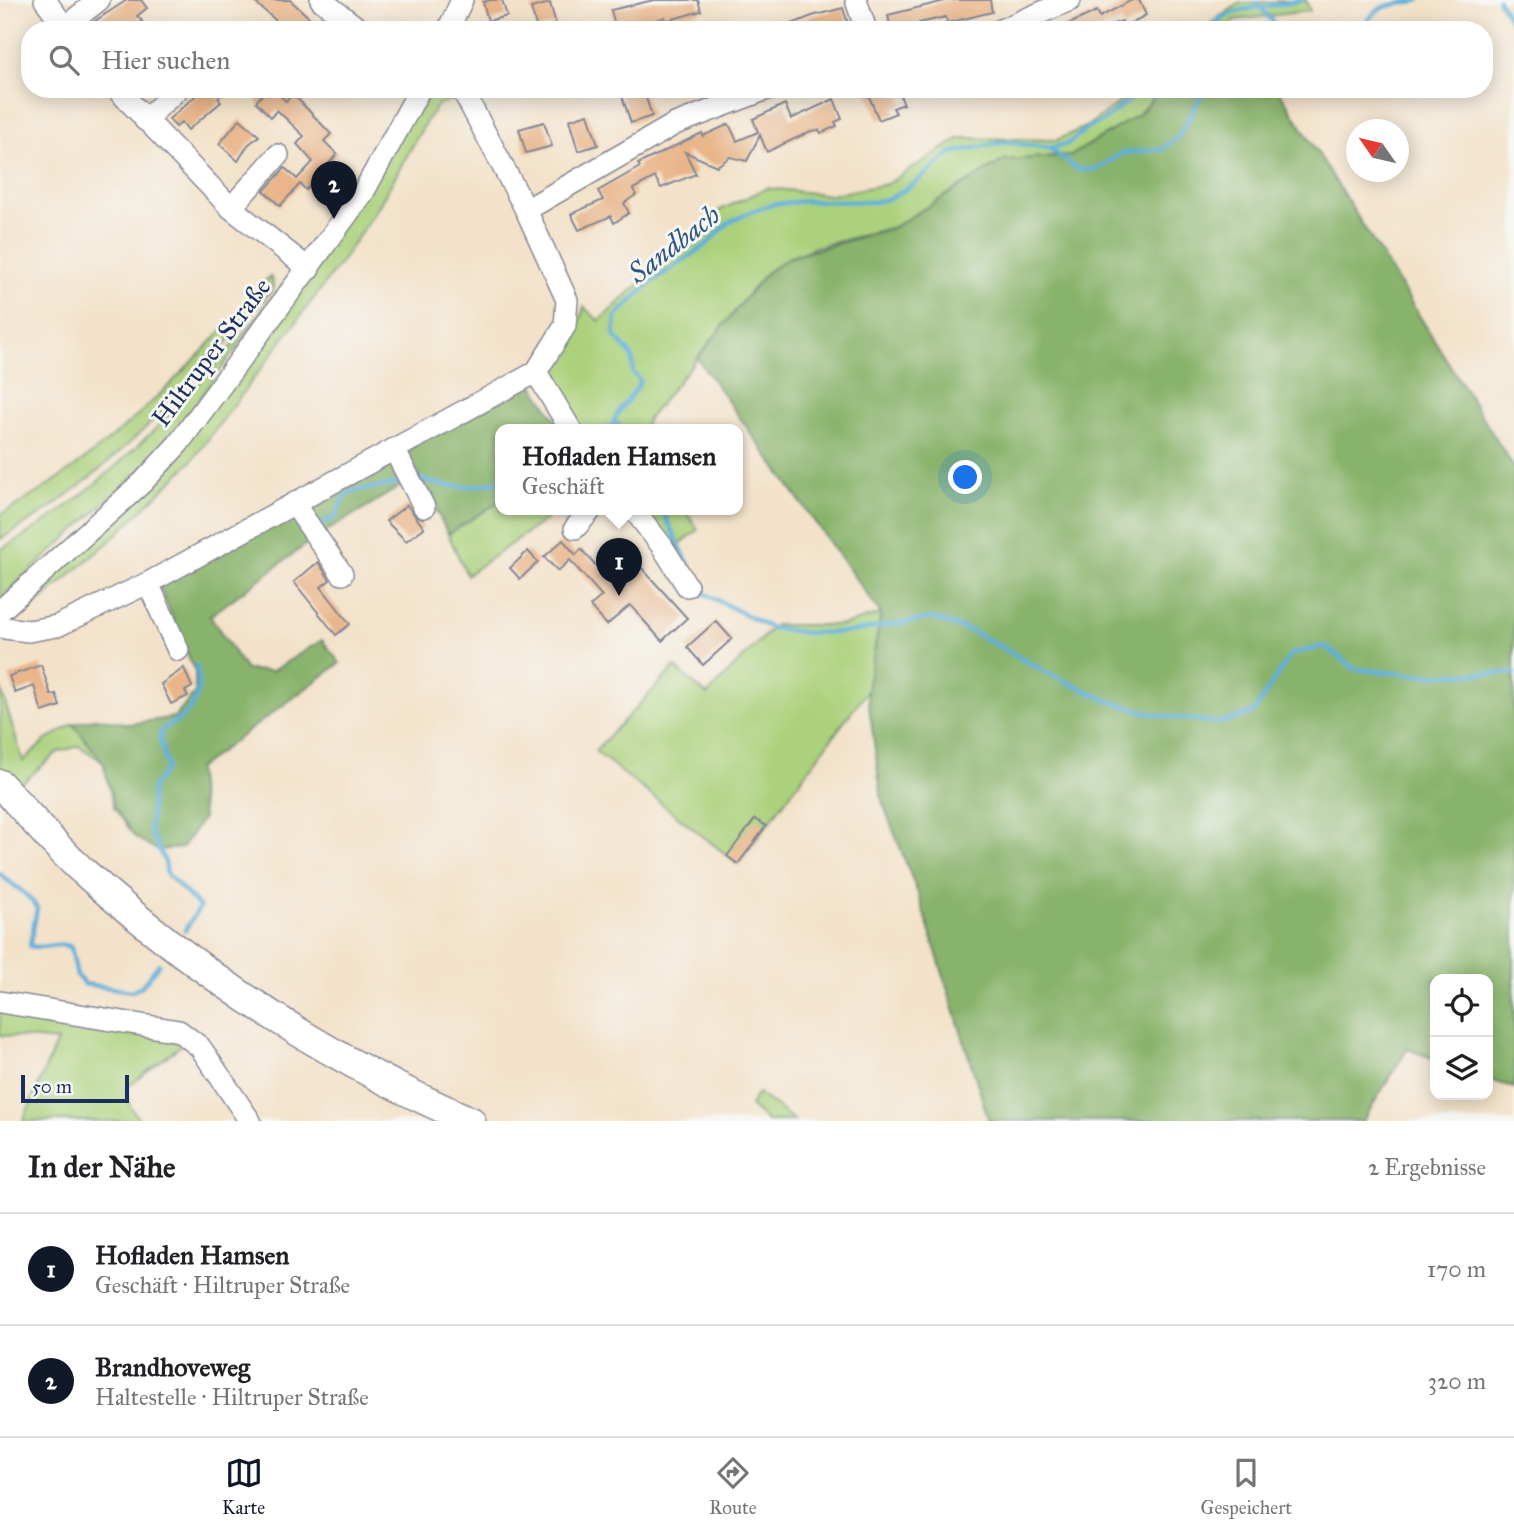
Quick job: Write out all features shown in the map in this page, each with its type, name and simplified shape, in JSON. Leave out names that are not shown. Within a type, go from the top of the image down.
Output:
[{"type":"main road","points":[[0,783],[82,870],[154,932],[225,985],[341,1058],[471,1121]]},
{"type":"street","points":[[45,0],[61,21]]},
{"type":"street","points":[[74,21],[99,0]]},
{"type":"street","points":[[321,0],[348,21]]},
{"type":"street","points":[[452,21],[462,0]]},
{"type":"street","points":[[856,0],[863,21]]},
{"type":"street","points":[[1022,21],[1070,0]]},
{"type":"street","points":[[125,98],[232,208],[309,269]]},
{"type":"street","points":[[145,120],[168,98]]},
{"type":"street","name":"Hiltruper Straße","points":[[415,98],[368,184],[309,269],[178,444],[3,620],[29,631],[57,626],[148,583],[536,372],[565,326],[567,299],[526,209],[467,98]]},
{"type":"street","points":[[526,209],[675,124],[743,98]]},
{"type":"street","points":[[232,208],[278,155]]},
{"type":"street","points":[[536,372],[567,424]]},
{"type":"street","points":[[395,451],[424,507]]},
{"type":"street","points":[[295,505],[342,574]]},
{"type":"street","points":[[575,528],[587,515]]},
{"type":"street","points":[[638,515],[662,546],[687,586]]},
{"type":"street","points":[[148,583],[178,650]]},
{"type":"street","points":[[0,1002],[179,1031],[201,1047],[250,1121]]},
{"type":"green space","points":[[1306,0],[1310,11],[1214,21],[1240,3]]},
{"type":"green space","points":[[424,98],[456,98],[439,104],[428,118],[377,209],[341,262],[191,462],[112,539],[24,615],[0,629],[0,619],[141,492]]},
{"type":"green space","points":[[1126,98],[1154,98],[1139,114],[1072,155],[1004,160],[894,227],[816,247],[788,258],[765,274],[646,424],[571,424],[546,377],[575,336],[584,307],[599,321],[718,211],[767,188],[831,195],[887,184],[960,138],[1057,140],[1087,126]]},
{"type":"green space","points":[[1154,98],[1284,98],[1514,468],[1514,1088],[1493,1081],[1493,974],[1430,974],[1430,1057],[1407,1049],[1363,1121],[989,1121],[918,894],[882,801],[867,691],[881,614],[697,358],[765,274],[788,258],[894,227],[1004,160],[1072,155],[1139,114]]},
{"type":"green space","points":[[270,276],[272,290],[213,358],[146,427],[75,490],[0,539],[0,515],[76,465],[146,408]]},
{"type":"green space","points":[[284,284],[159,453],[0,599],[0,550],[79,497],[117,465],[189,395]]},
{"type":"green space","points":[[531,382],[558,424],[495,424],[495,504],[448,534],[419,475],[312,540],[210,616],[246,670],[272,671],[322,640],[340,663],[197,769],[203,818],[182,848],[157,850],[135,837],[114,807],[103,762],[73,724],[97,718],[130,724],[175,717],[195,693],[195,672],[159,586]]},
{"type":"green space","points":[[495,504],[495,515],[552,515],[467,575],[448,534]]},
{"type":"green space","points":[[646,515],[688,515],[698,530],[672,550]]},
{"type":"green space","points":[[881,614],[867,691],[738,864],[595,751],[675,667],[707,695],[775,625],[844,625]]},
{"type":"green space","points":[[0,686],[23,761],[46,740],[73,724],[103,762],[79,746],[58,752],[16,788],[0,770]]},
{"type":"green space","points":[[0,1006],[184,1043],[126,1088],[130,1106],[140,1121],[23,1121],[57,1041],[0,1035]]},
{"type":"green space","points":[[758,1093],[795,1121],[767,1121],[750,1106]]},
{"type":"building","points":[[127,0],[141,0],[147,8],[137,16],[142,21],[95,21]]},
{"type":"building","points":[[252,0],[290,0],[313,21],[276,21]]},
{"type":"building","points":[[502,0],[507,16],[488,21],[483,2]]},
{"type":"building","points":[[654,0],[698,0],[701,11],[666,21],[665,17],[654,21],[614,21],[611,10]]},
{"type":"building","points":[[949,0],[990,0],[992,12],[955,21],[947,21],[946,17],[928,21],[889,21],[888,15]]},
{"type":"building","points":[[1132,0],[1139,0],[1146,15],[1135,21],[1075,21],[1097,11],[1100,17]]},
{"type":"building","points":[[550,3],[555,21],[535,21],[531,8]]},
{"type":"building","points":[[843,8],[847,21],[800,21]]},
{"type":"building","points":[[193,98],[218,98],[221,102],[188,130],[182,122],[176,127],[169,119]]},
{"type":"building","points":[[259,98],[283,98],[286,101],[297,98],[331,134],[324,141],[337,154],[306,190],[300,184],[280,206],[264,191],[285,168],[297,179],[313,162],[297,144],[304,136],[277,110],[271,117],[256,102]]},
{"type":"building","points":[[623,98],[646,98],[652,116],[631,123]]},
{"type":"building","points":[[870,98],[901,98],[904,104],[893,108],[896,113],[879,120]]},
{"type":"building","points":[[834,99],[842,119],[835,122],[837,126],[821,133],[819,130],[811,131],[767,152],[760,135],[747,161],[730,157],[717,166],[685,152],[696,174],[661,188],[655,177],[633,189],[636,195],[624,203],[629,213],[614,223],[611,216],[579,230],[571,214],[603,200],[598,191],[640,167],[638,164],[702,133],[703,136],[729,124],[737,141],[758,132],[753,119],[785,104],[791,119]]},
{"type":"building","points":[[588,114],[598,145],[578,151],[569,120]]},
{"type":"building","points":[[240,119],[259,136],[248,145],[238,161],[219,144]]},
{"type":"building","points":[[544,122],[552,146],[526,153],[519,129]]},
{"type":"building","points":[[407,505],[424,528],[406,541],[386,521]]},
{"type":"building","points":[[563,540],[576,555],[581,549],[614,585],[638,564],[687,618],[662,641],[630,605],[607,625],[590,606],[602,596],[570,560],[558,571],[544,557]]},
{"type":"building","points":[[528,551],[538,562],[520,579],[510,568]]},
{"type":"building","points":[[318,562],[330,580],[321,587],[350,624],[336,635],[294,582]]},
{"type":"building","points":[[716,621],[732,639],[703,665],[687,647]]},
{"type":"building","points":[[41,665],[51,695],[56,694],[60,706],[42,712],[34,686],[15,693],[9,676]]},
{"type":"building","points":[[184,668],[192,687],[185,691],[188,696],[171,704],[161,684]]},
{"type":"building","points":[[755,819],[766,826],[738,864],[727,856]]},
{"type":"waterway","points":[[1219,21],[1241,10],[1302,0]]},
{"type":"waterway","name":"Sandbach","points":[[1367,21],[1379,9],[1420,0]]},
{"type":"waterway","name":"Sandbach","points":[[1498,0],[1514,25]]},
{"type":"waterway","name":"Sandbach","points":[[1257,3],[1272,21]]},
{"type":"waterway","name":"Sandbach","points":[[1219,21],[1220,16]]},
{"type":"waterway","name":"Sandbach","points":[[613,424],[640,380],[633,373],[632,356],[614,335],[616,316],[650,283],[706,245],[728,223],[774,204],[806,201],[873,202],[891,198],[915,183],[951,153],[1004,142],[1050,148],[1067,144],[1132,98]]},
{"type":"waterway","name":"Sandbach","points":[[1050,149],[1079,170],[1096,169],[1123,153],[1163,149],[1178,137],[1200,98]]},
{"type":"waterway","points":[[614,419],[618,424]]},
{"type":"waterway","name":"Sandbach","points":[[416,477],[437,484],[458,486],[495,482]]},
{"type":"waterway","name":"Sandbach","points":[[317,526],[335,517],[346,494],[404,480]]},
{"type":"waterway","points":[[664,515],[702,592],[771,628],[808,633],[850,632],[932,618],[973,632],[1048,673],[1108,701],[1157,715],[1220,723],[1253,713],[1291,654],[1325,646],[1355,669],[1415,675],[1514,673]]},
{"type":"waterway","name":"Sandbach","points":[[185,930],[200,907],[167,874],[165,862],[150,831],[152,788],[167,768],[160,738],[162,730],[182,717],[192,706],[199,679],[196,665]]},
{"type":"waterway","name":"Sandbach","points":[[0,874],[25,894],[37,908],[30,946],[71,947],[77,976],[84,984],[132,991],[141,987],[159,964]]},
{"type":"place","name":"Brandhoveweg","points":[[334,219]]},
{"type":"place","name":"Hofladen Hamsen","points":[[619,596]]}]
